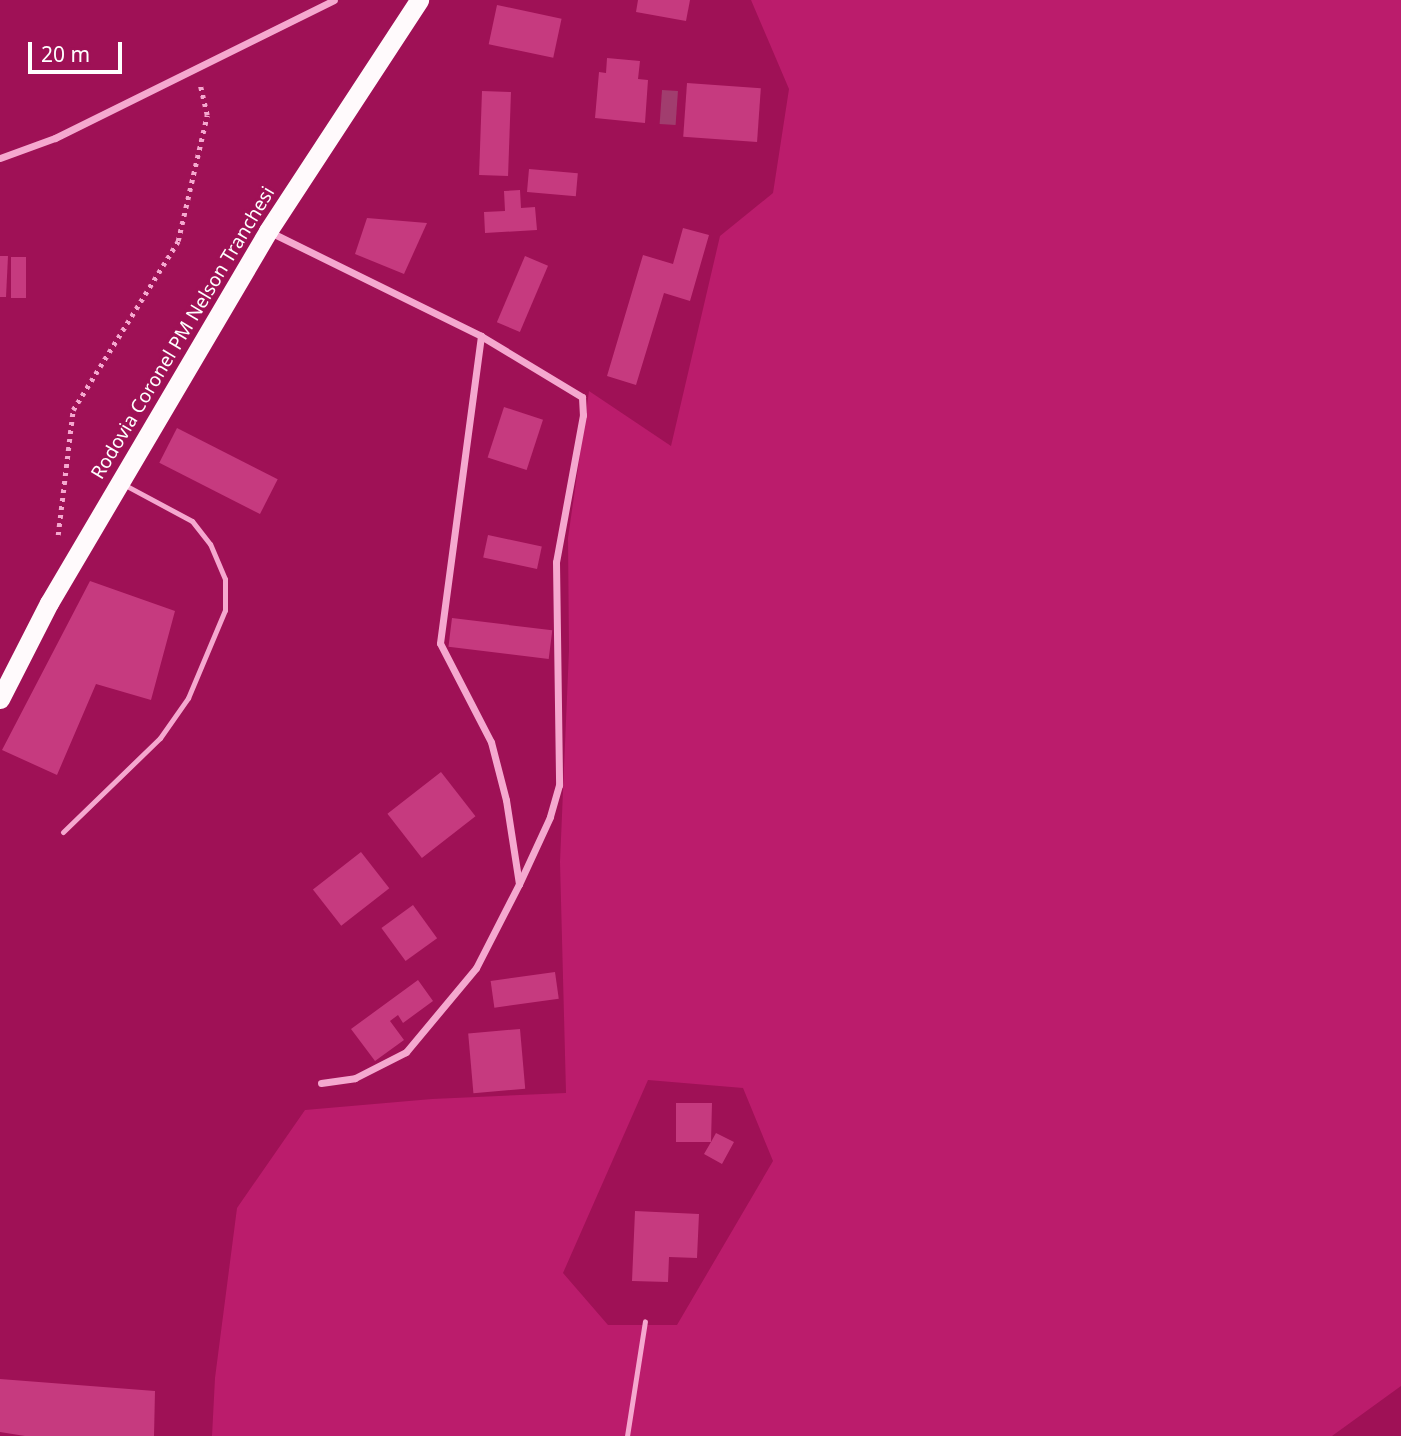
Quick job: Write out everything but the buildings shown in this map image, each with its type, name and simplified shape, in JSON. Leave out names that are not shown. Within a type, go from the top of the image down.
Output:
[{"type":"highway","name":"Rodovia Coronel PM Nelson Tranchesi","points":[[0,699],[49,603],[268,231],[419,0]]},
{"type":"street","points":[[0,158],[55,138],[334,0]]},
{"type":"street","points":[[268,231],[481,336],[571,388],[582,397],[584,405],[556,562],[559,785],[550,817],[476,968],[406,1052],[355,1078],[321,1083]]},
{"type":"street","points":[[481,336],[440,643],[491,741],[506,800],[519,884]]},
{"type":"lane","points":[[63,832],[160,738],[188,698],[225,610],[225,579],[210,544],[192,521],[120,483]]},
{"type":"lane","points":[[627,1436],[645,1321]]},
{"type":"path","points":[[56,548],[73,410],[178,241],[207,115],[195,67]]},
{"type":"shaded area","points":[[751,0],[1401,0],[1401,1386],[1332,1436],[212,1436],[215,1378],[237,1208],[305,1110],[432,1099],[566,1093],[560,862],[569,650],[568,538],[589,391],[671,446],[720,236],[773,193],[789,89]],"holes":[[[648,1080],[743,1088],[773,1161],[677,1325],[608,1325],[563,1273]]]},
{"type":"shaded area","points":[[662,90],[678,91],[676,125],[660,124]]}]
